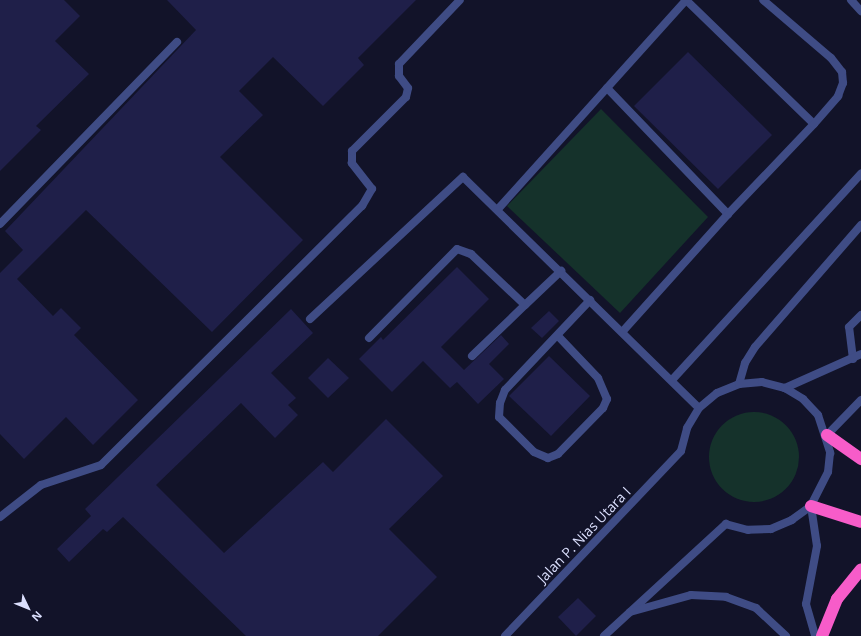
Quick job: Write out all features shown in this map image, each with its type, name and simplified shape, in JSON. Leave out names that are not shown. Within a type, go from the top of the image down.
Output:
[{"type":"highway","points":[[827,435],[861,459]]},
{"type":"highway","points":[[811,506],[861,522]]},
{"type":"highway","points":[[822,636],[837,599],[861,569]]},
{"type":"street","points":[[0,517],[41,485],[101,465],[362,206],[372,189],[352,163],[352,151],[408,93],[408,88],[399,76],[399,64],[460,0]]},
{"type":"street","points":[[498,209],[686,0],[814,124]]},
{"type":"street","points":[[622,331],[728,214],[814,124],[838,96],[842,72],[831,58],[763,0]]},
{"type":"street","points":[[851,0],[861,11]]},
{"type":"street","points":[[0,224],[177,42]]},
{"type":"street","points":[[607,88],[728,214]]},
{"type":"street","points":[[672,380],[861,174]]},
{"type":"street","points":[[310,319],[463,177],[498,209],[699,408],[717,393],[739,384],[762,382],[785,388],[803,399],[818,415],[827,435],[828,472],[811,506],[792,520],[771,529],[748,530],[726,524],[604,636]]},
{"type":"street","points":[[739,384],[745,363],[755,347],[861,225]]},
{"type":"street","points":[[369,338],[457,248],[471,254],[525,305]]},
{"type":"street","points":[[472,356],[561,271]]},
{"type":"street","points":[[558,336],[598,378],[607,399],[603,408],[558,454],[548,458],[534,452],[499,417],[505,390],[558,336],[590,300]]},
{"type":"street","points":[[853,359],[849,327],[861,315]]},
{"type":"street","points":[[785,388],[853,359],[861,354]]},
{"type":"street","points":[[827,435],[861,400]]},
{"type":"street","name":"Jalan P. Nias Utara I","points":[[505,636],[681,451],[687,428],[699,408]]},
{"type":"street","points":[[811,506],[817,546],[806,604],[814,636]]},
{"type":"street","points":[[630,612],[691,595],[726,597],[756,608],[786,636]]},
{"type":"green space","points":[[601,109],[708,217],[620,313],[507,206]]},
{"type":"green space","points":[[754,412],[771,415],[786,425],[796,440],[799,457],[796,474],[786,489],[771,499],[754,502],[737,499],[722,489],[712,474],[709,457],[712,440],[722,425],[737,415]]},
{"type":"building","points":[[0,0],[64,0],[80,16],[55,41],[89,74],[36,126],[41,130],[0,171]]},
{"type":"building","points":[[167,0],[416,0],[358,58],[364,65],[323,106],[273,57],[239,91],[263,115],[220,157],[303,240],[212,332],[86,210],[17,279],[53,316],[61,308],[81,328],[74,335],[138,400],[93,445],[66,417],[24,459],[0,434],[0,273],[23,250],[5,231],[196,30]]},
{"type":"building","points":[[688,52],[772,135],[718,189],[634,106]]},
{"type":"building","points":[[457,267],[489,299],[441,347],[464,370],[501,335],[509,344],[489,364],[504,379],[478,404],[457,382],[450,388],[423,361],[392,392],[359,359],[381,337],[383,340]]},
{"type":"building","points":[[291,309],[313,333],[271,373],[296,398],[288,405],[298,415],[275,438],[241,403],[156,485],[224,553],[323,462],[333,472],[386,419],[443,476],[389,529],[437,577],[378,636],[246,636],[123,517],[107,532],[103,529],[69,562],[57,549],[91,516],[85,509]]},
{"type":"building","points":[[549,311],[559,321],[542,338],[531,328]]},
{"type":"building","points":[[549,356],[590,396],[551,436],[509,396]]},
{"type":"building","points":[[328,358],[349,378],[328,398],[308,378]]},
{"type":"building","points":[[578,598],[596,616],[576,636],[558,617]]}]
